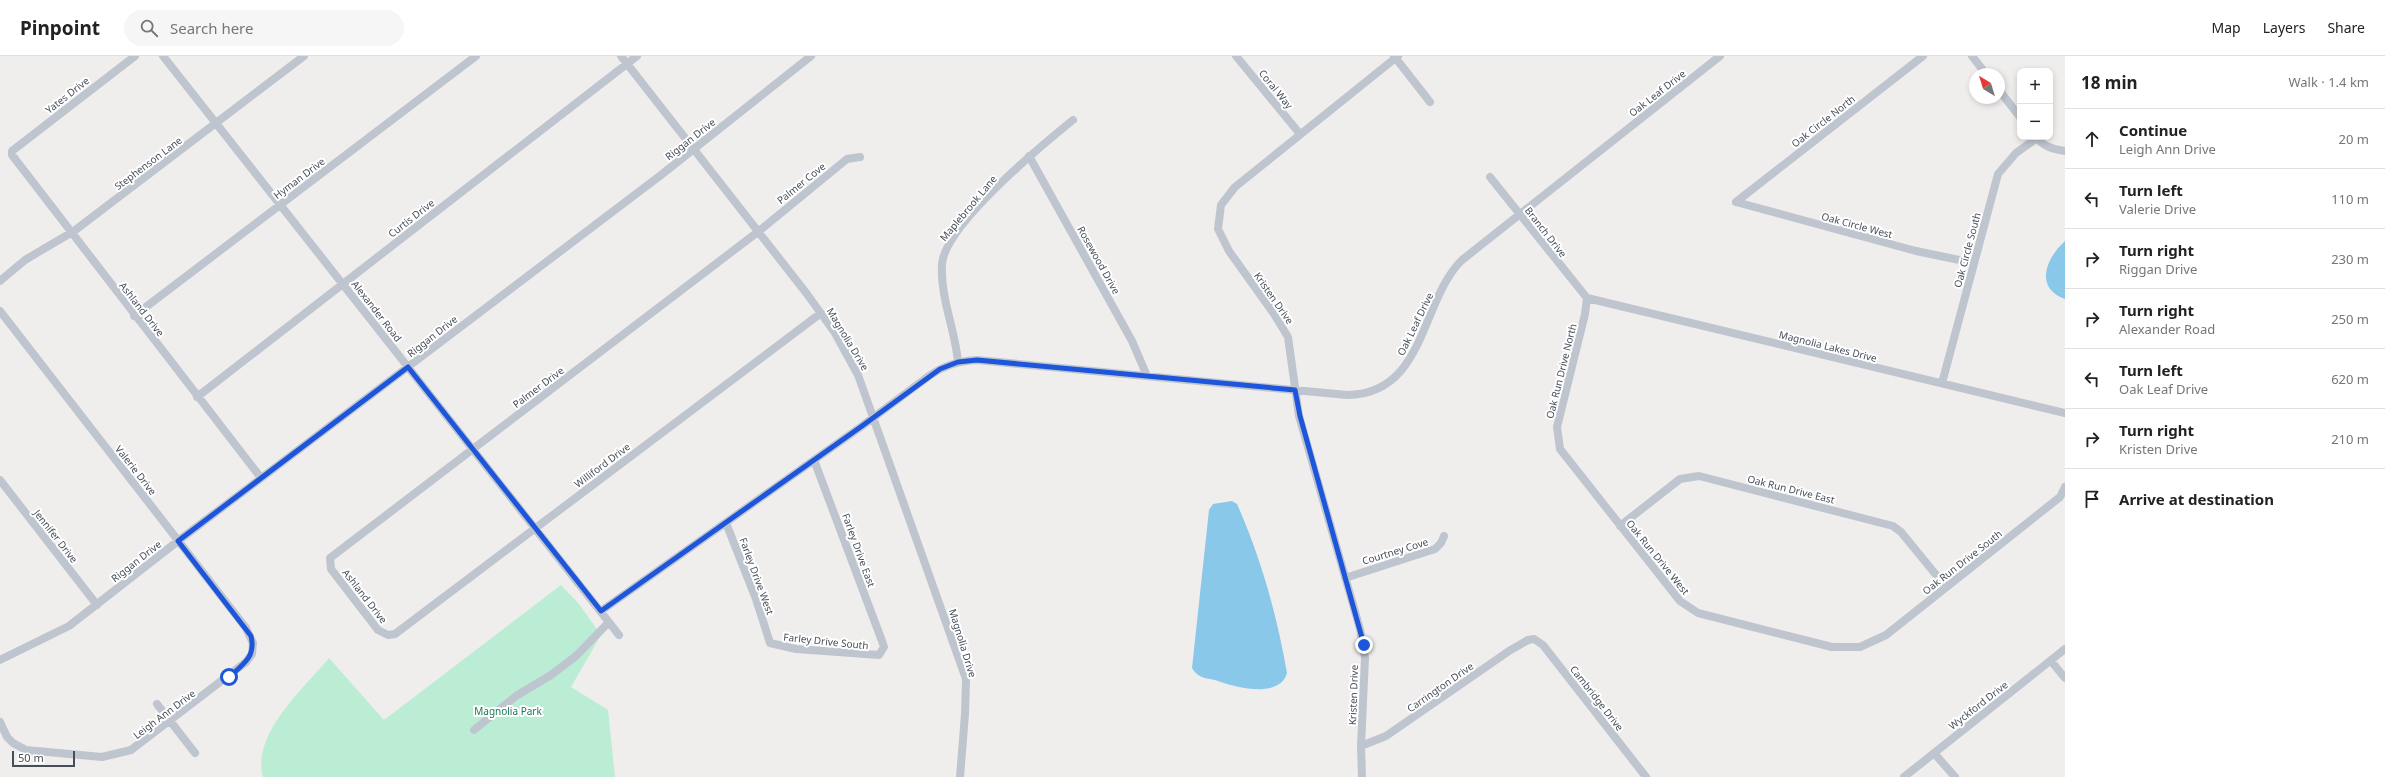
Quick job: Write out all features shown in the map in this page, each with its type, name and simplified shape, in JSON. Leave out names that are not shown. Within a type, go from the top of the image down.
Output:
[{"type":"street","name":"Yates Drive","points":[[12,150],[135,56]]},
{"type":"street","name":"Alexander Road","points":[[163,56],[619,635]]},
{"type":"street","name":"Stephenson Lane","points":[[0,280],[25,260],[71,233],[304,56]]},
{"type":"street","name":"Hyman Drive","points":[[134,316],[476,56]]},
{"type":"street","name":"Magnolia Drive","points":[[621,56],[759,231],[821,313],[852,363],[874,418],[966,679],[966,714],[960,777]]},
{"type":"street","name":"Curtis Drive","points":[[197,396],[637,56]]},
{"type":"street","name":"Riggan Drive","points":[[0,660],[59,633],[97,605],[178,541],[695,149],[811,56]]},
{"type":"street","name":"Coral Way","points":[[1236,56],[1300,134]]},
{"type":"street","name":"Oak Leaf Drive","points":[[601,611],[874,418],[940,369],[958,362],[977,360],[1356,395],[1373,391],[1396,375],[1414,354],[1452,270],[1520,213],[1720,56]]},
{"type":"street","name":"Oak Circle North","points":[[1736,202],[1923,56]]},
{"type":"street","points":[[1972,56],[1981,68]]},
{"type":"street","name":"Kristen Drive","points":[[1362,777],[1361,746],[1364,645],[1300,416],[1295,390],[1292,359],[1286,332],[1229,251],[1220,234],[1217,224],[1221,205],[1229,192],[1396,57]]},
{"type":"street","points":[[1396,57],[1430,102]]},
{"type":"street","points":[[2005,98],[2017,113]]},
{"type":"street","name":"Maplebrook Lane","points":[[958,362],[942,277],[945,251],[950,242],[973,214],[1029,156],[1073,120]]},
{"type":"street","name":"Oak Circle South","points":[[1942,383],[1998,174],[2016,153],[2034,140]]},
{"type":"street","points":[[2040,140],[2053,149],[2065,151]]},
{"type":"street","name":"Ashland Drive","points":[[12,150],[12,155],[16,163],[261,478]]},
{"type":"street","name":"Rosewood Drive","points":[[1029,156],[1132,341],[1147,376]]},
{"type":"street","name":"Palmer Cove","points":[[759,231],[847,159],[860,158]]},
{"type":"street","name":"Branch Drive","points":[[1490,177],[1587,298]]},
{"type":"street","name":"Oak Circle West","points":[[1736,202],[1916,251],[1974,263]]},
{"type":"street","name":"Palmer Drive","points":[[330,558],[759,231]]},
{"type":"street","name":"Magnolia Lakes Drive","points":[[1587,298],[2065,413]]},
{"type":"street","name":"Oak Run Drive North","points":[[1560,449],[1557,427],[1585,314],[1587,298]]},
{"type":"street","name":"Valerie Drive","points":[[0,311],[246,628],[253,643]]},
{"type":"street","name":"Williford Drive","points":[[395,634],[821,313]]},
{"type":"street","name":"Oak Run Drive West","points":[[1560,449],[1680,601],[1691,610],[1710,617],[1832,647],[1850,649],[1865,646]]},
{"type":"street","name":"Farley Drive East","points":[[814,460],[884,647]]},
{"type":"street","name":"Oak Run Drive East","points":[[1620,526],[1680,479],[1689,476],[1698,476],[1893,526],[1901,532],[1946,587]]},
{"type":"street","name":"Jennifer Drive","points":[[0,480],[97,605]]},
{"type":"street","name":"Oak Run Drive South","points":[[1865,646],[1886,635],[2060,497],[2065,487]]},
{"type":"street","name":"Farley Drive West","points":[[726,523],[756,599],[766,636]]},
{"type":"street","name":"Courtney Cove","points":[[1346,578],[1435,549],[1441,543],[1444,536]]},
{"type":"street","name":"Ashland Drive","points":[[330,558],[331,569],[375,626],[388,635],[395,634]]},
{"type":"street","points":[[474,730],[516,696],[551,675],[576,656],[609,622]]},
{"type":"street","name":"Farley Drive South","points":[[766,636],[773,645],[796,649],[874,656],[879,655],[884,647]]},
{"type":"street","name":"Carrington Drive","points":[[1361,746],[1386,736],[1528,640]]},
{"type":"street","name":"Cambridge Drive","points":[[1528,640],[1536,640],[1543,645],[1646,777]]},
{"type":"street","name":"Leigh Ann Drive","points":[[0,722],[7,737],[15,746],[26,750],[89,756],[110,756],[140,744],[246,662],[252,654],[253,643]]},
{"type":"street","name":"Wyckford Drive","points":[[1904,777],[2065,649]]},
{"type":"street","points":[[2051,660],[2065,678]]},
{"type":"street","points":[[157,704],[195,754]]},
{"type":"street","points":[[1934,753],[1955,777]]},
{"type":"green space","name":"Magnolia Park","points":[[561,585],[579,604],[601,635],[571,687],[608,710],[615,777],[263,777],[261,761],[265,744],[272,728],[294,697],[329,658],[384,720]]},
{"type":"water","points":[[2065,241],[2065,299],[2055,294],[2049,288],[2046,280],[2046,272],[2048,264],[2058,248]]},
{"type":"water","points":[[1232,501],[1237,504],[1254,545],[1273,608],[1283,651],[1287,673],[1283,681],[1276,686],[1268,688],[1258,689],[1238,687],[1202,677],[1192,668],[1209,510],[1213,504]]},
{"type":"route","points":[[229,677],[250,658],[253,649],[251,636],[178,541],[408,367],[601,611],[940,369],[958,362],[977,360],[1295,390],[1296,402],[1364,645]]}]
